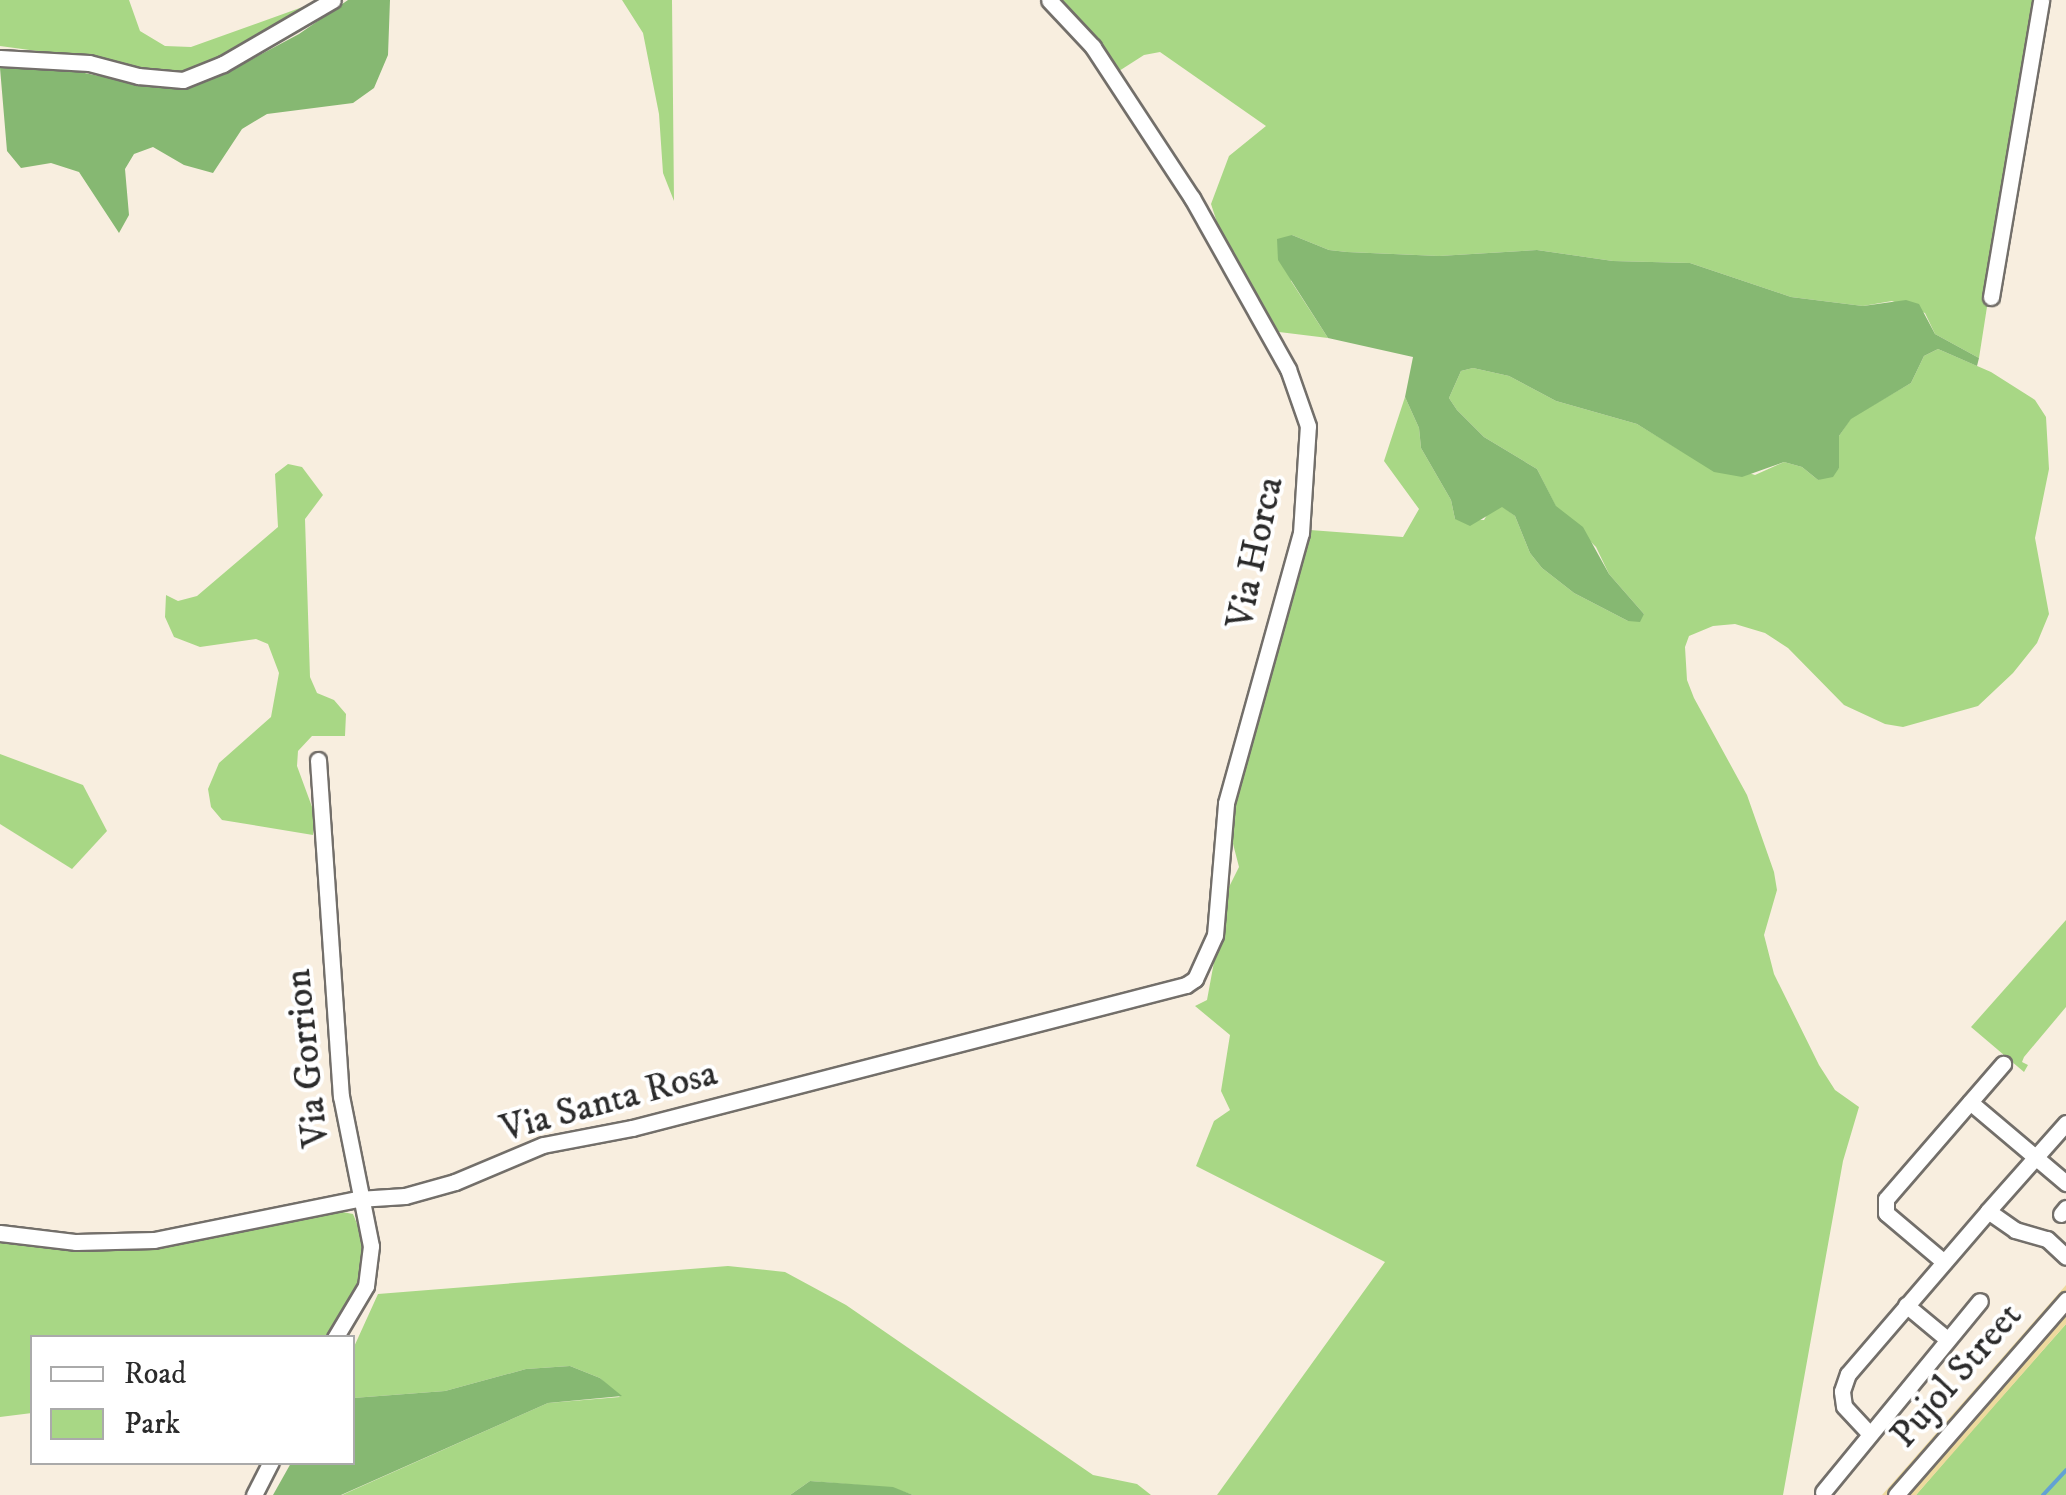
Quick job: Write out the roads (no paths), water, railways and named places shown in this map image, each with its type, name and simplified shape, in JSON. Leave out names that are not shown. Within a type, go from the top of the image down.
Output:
[{"type":"street","points":[[0,58],[89,64],[138,76],[182,80],[223,64],[333,0]]},
{"type":"street","name":"Via Horca","points":[[1049,0],[1093,47],[1192,198],[1288,369],[1308,426],[1301,533],[1226,803],[1215,935],[1195,979],[1171,988]]},
{"type":"street","points":[[1991,297],[2041,0]]},
{"type":"street","name":"Via Gorrion","points":[[318,760],[341,1096],[358,1199],[371,1246],[366,1286],[337,1335]]},
{"type":"street","name":"Via Santa Rosa","points":[[0,1233],[76,1242],[154,1240],[358,1199],[404,1196],[455,1182],[542,1145],[632,1128],[1171,988]]},
{"type":"street","points":[[1944,1262],[1886,1214],[1884,1206],[2003,1064]]},
{"type":"street","points":[[1970,1102],[2066,1184]]},
{"type":"street","points":[[1868,1432],[1844,1406],[1842,1391],[1848,1374],[2066,1124]]},
{"type":"street","points":[[1988,1211],[2015,1230],[2047,1239],[2066,1257]]},
{"type":"street","points":[[1824,1492],[1868,1432],[1980,1300]]},
{"type":"street","name":"Pujol Street","points":[[1896,1495],[2066,1300]]},
{"type":"street","points":[[1906,1305],[1947,1340]]},
{"type":"street","points":[[254,1495],[269,1465]]},
{"type":"waterway","points":[[2043,1495],[2066,1470]]}]
